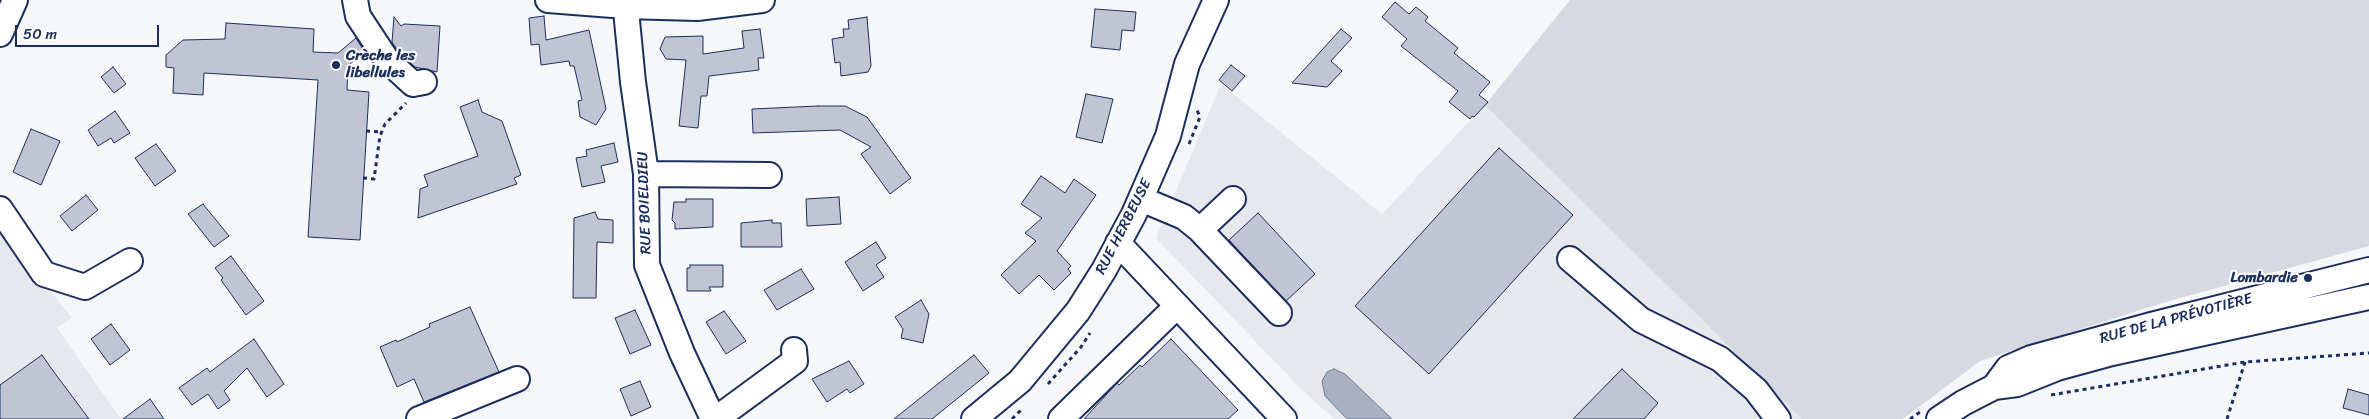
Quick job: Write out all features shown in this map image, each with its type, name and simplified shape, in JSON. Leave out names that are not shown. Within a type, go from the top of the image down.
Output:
[{"type":"street","points":[[0,34],[15,0]]},
{"type":"street","points":[[355,0],[358,16],[387,60],[419,83]]},
{"type":"street","points":[[548,0],[697,8],[762,0]]},
{"type":"street","name":"RUE BOIELDIEU","points":[[625,3],[646,174],[647,265],[682,353],[715,419]]},
{"type":"street","name":"RUE HERBEUSE","points":[[974,419],[1020,381],[1056,338],[1078,311],[1118,243],[1141,198],[1168,136],[1187,64],[1211,9]]},
{"type":"street","points":[[646,174],[769,175]]},
{"type":"street","points":[[1141,198],[1184,217],[1200,230],[1279,313]]},
{"type":"street","points":[[1200,230],[1233,199]]},
{"type":"street","points":[[0,209],[44,274],[85,287],[130,261]]},
{"type":"street","points":[[1118,243],[1284,419]]},
{"type":"street","points":[[1570,259],[1641,320],[1684,343],[1720,359],[1756,390],[1772,417]]},
{"type":"street","name":"RUE DE LA PRÉVOTIÈRE","points":[[1994,387],[2008,368],[2031,358],[2151,325],[2369,270]]},
{"type":"street","name":"RUE DE LA PRÉVOTIÈRE","points":[[1939,419],[1994,387],[2017,384],[2057,368],[2369,297]]},
{"type":"street","points":[[1061,419],[1177,306]]},
{"type":"street","points":[[715,419],[795,361],[794,350]]},
{"type":"street","points":[[419,419],[517,380]]},
{"type":"path","points":[[363,178],[374,179],[381,132],[385,124],[407,102],[419,83]]},
{"type":"path","points":[[366,132],[381,132]]},
{"type":"path","points":[[2049,395],[2245,362],[2369,353]]},
{"type":"path","points":[[2227,419],[2245,362]]},
{"type":"shaded area","points":[[1570,0],[2369,0],[2369,246],[2166,302],[1980,361],[1903,419],[1802,419],[1485,105]]},
{"type":"shaded area","points":[[1221,84],[1382,214],[1485,105],[1802,419],[1334,419],[1301,389],[1156,238]]},
{"type":"shaded area","points":[[0,229],[72,318],[57,328],[121,419],[0,419]]},
{"type":"water","points":[[1334,369],[1345,374],[1392,419],[1347,419],[1325,396],[1322,381],[1327,372]]},
{"type":"building","points":[[1395,2],[1409,14],[1416,7],[1428,17],[1425,21],[1458,48],[1454,53],[1490,82],[1479,95],[1488,102],[1474,117],[1472,116],[1470,119],[1449,102],[1458,91],[1401,46],[1407,39],[1382,17]]},
{"type":"building","points":[[1095,9],[1136,12],[1134,31],[1122,30],[1120,50],[1091,47]]},
{"type":"building","points":[[544,16],[546,40],[589,30],[606,109],[596,125],[580,117],[578,101],[582,100],[574,66],[570,66],[569,61],[541,65],[539,44],[531,45],[529,18]]},
{"type":"building","points":[[394,17],[401,26],[404,24],[440,26],[437,72],[415,67],[398,51],[392,42]]},
{"type":"building","points":[[867,17],[871,66],[868,72],[841,76],[840,62],[835,63],[832,39],[844,37],[843,29],[849,29],[848,20]]},
{"type":"building","points":[[226,23],[314,29],[313,52],[338,53],[356,38],[364,51],[348,66],[347,90],[369,92],[360,240],[308,237],[318,80],[204,73],[203,95],[173,93],[174,68],[166,67],[166,55],[183,40],[225,39]]},
{"type":"building","points":[[760,29],[764,58],[758,58],[759,70],[709,76],[707,96],[701,96],[698,128],[679,126],[686,60],[666,59],[660,49],[665,37],[703,36],[703,54],[744,48],[742,31]]},
{"type":"building","points":[[1341,29],[1352,38],[1331,61],[1342,71],[1327,87],[1292,83]]},
{"type":"building","points":[[1231,65],[1245,76],[1232,91],[1219,80]]},
{"type":"building","points":[[113,67],[126,84],[114,93],[101,77]]},
{"type":"building","points":[[1086,94],[1113,99],[1102,143],[1076,137]]},
{"type":"building","points":[[478,100],[482,112],[502,121],[521,175],[514,178],[517,184],[418,218],[420,189],[428,186],[424,175],[478,156],[460,107]]},
{"type":"building","points":[[845,106],[867,117],[911,178],[890,194],[861,154],[871,147],[840,130],[753,133],[752,109]]},
{"type":"building","points":[[115,111],[130,133],[114,143],[111,138],[98,146],[88,130]]},
{"type":"building","points":[[31,129],[60,141],[41,185],[13,172]]},
{"type":"building","points":[[614,143],[618,162],[601,166],[605,182],[582,187],[576,158],[587,156],[586,150]]},
{"type":"building","points":[[156,144],[176,171],[155,186],[135,158]]},
{"type":"building","points":[[1499,148],[1573,215],[1429,374],[1355,306]]},
{"type":"building","points":[[1041,176],[1065,193],[1074,179],[1096,195],[1057,251],[1071,266],[1068,269],[1071,273],[1054,290],[1039,275],[1019,294],[1001,275],[1036,241],[1025,233],[1042,218],[1021,204]]},
{"type":"building","points":[[86,195],[98,210],[72,231],[60,216]]},
{"type":"building","points":[[839,197],[841,224],[807,226],[806,199]]},
{"type":"building","points":[[686,199],[713,199],[713,227],[675,229],[675,223],[672,220],[674,202],[686,202]]},
{"type":"building","points":[[203,204],[229,236],[214,247],[188,214]]},
{"type":"building","points":[[595,212],[598,219],[613,220],[613,243],[597,242],[596,298],[573,298],[574,218]]},
{"type":"building","points":[[1258,213],[1315,274],[1286,301],[1229,240]]},
{"type":"building","points":[[772,220],[772,223],[781,223],[782,247],[741,247],[741,223]]},
{"type":"building","points":[[876,242],[886,258],[876,265],[884,277],[863,291],[845,262]]},
{"type":"building","points":[[231,256],[264,301],[246,315],[221,280],[223,278],[215,268]]},
{"type":"building","points":[[690,265],[723,265],[723,287],[709,287],[711,291],[687,291],[687,268],[690,268]]},
{"type":"building","points":[[801,269],[814,289],[777,310],[764,290]]},
{"type":"building","points":[[921,300],[929,314],[923,343],[901,338],[903,329],[895,317]]},
{"type":"building","points":[[470,307],[499,372],[424,402],[414,379],[397,387],[380,347],[396,340],[397,342],[430,327],[429,324]]},
{"type":"building","points":[[635,310],[651,345],[630,354],[615,318]]},
{"type":"building","points":[[724,311],[746,341],[726,354],[706,322]]},
{"type":"building","points":[[111,324],[130,350],[110,365],[91,339]]},
{"type":"building","points":[[254,339],[284,384],[267,397],[247,368],[224,391],[230,400],[218,409],[208,394],[192,405],[179,388],[207,368],[210,372]]},
{"type":"building","points":[[1171,339],[1238,410],[1228,419],[1084,419],[1117,383],[1119,385],[1140,365],[1142,367]]},
{"type":"building","points":[[42,355],[89,419],[0,419],[0,385]]},
{"type":"building","points":[[974,355],[989,373],[932,419],[894,419]]},
{"type":"building","points":[[849,361],[864,384],[850,393],[847,389],[827,402],[812,379]]},
{"type":"building","points":[[1622,369],[1658,403],[1644,419],[1573,419]]},
{"type":"building","points":[[640,381],[651,407],[631,416],[620,389]]},
{"type":"building","points":[[2348,389],[2369,395],[2369,415],[2343,408]]},
{"type":"building","points":[[150,399],[164,419],[123,419]]},
{"type":"place","name":"Crèche les libellules","points":[[336,65]]},
{"type":"place","name":"Lombardie","points":[[2308,278]]}]
